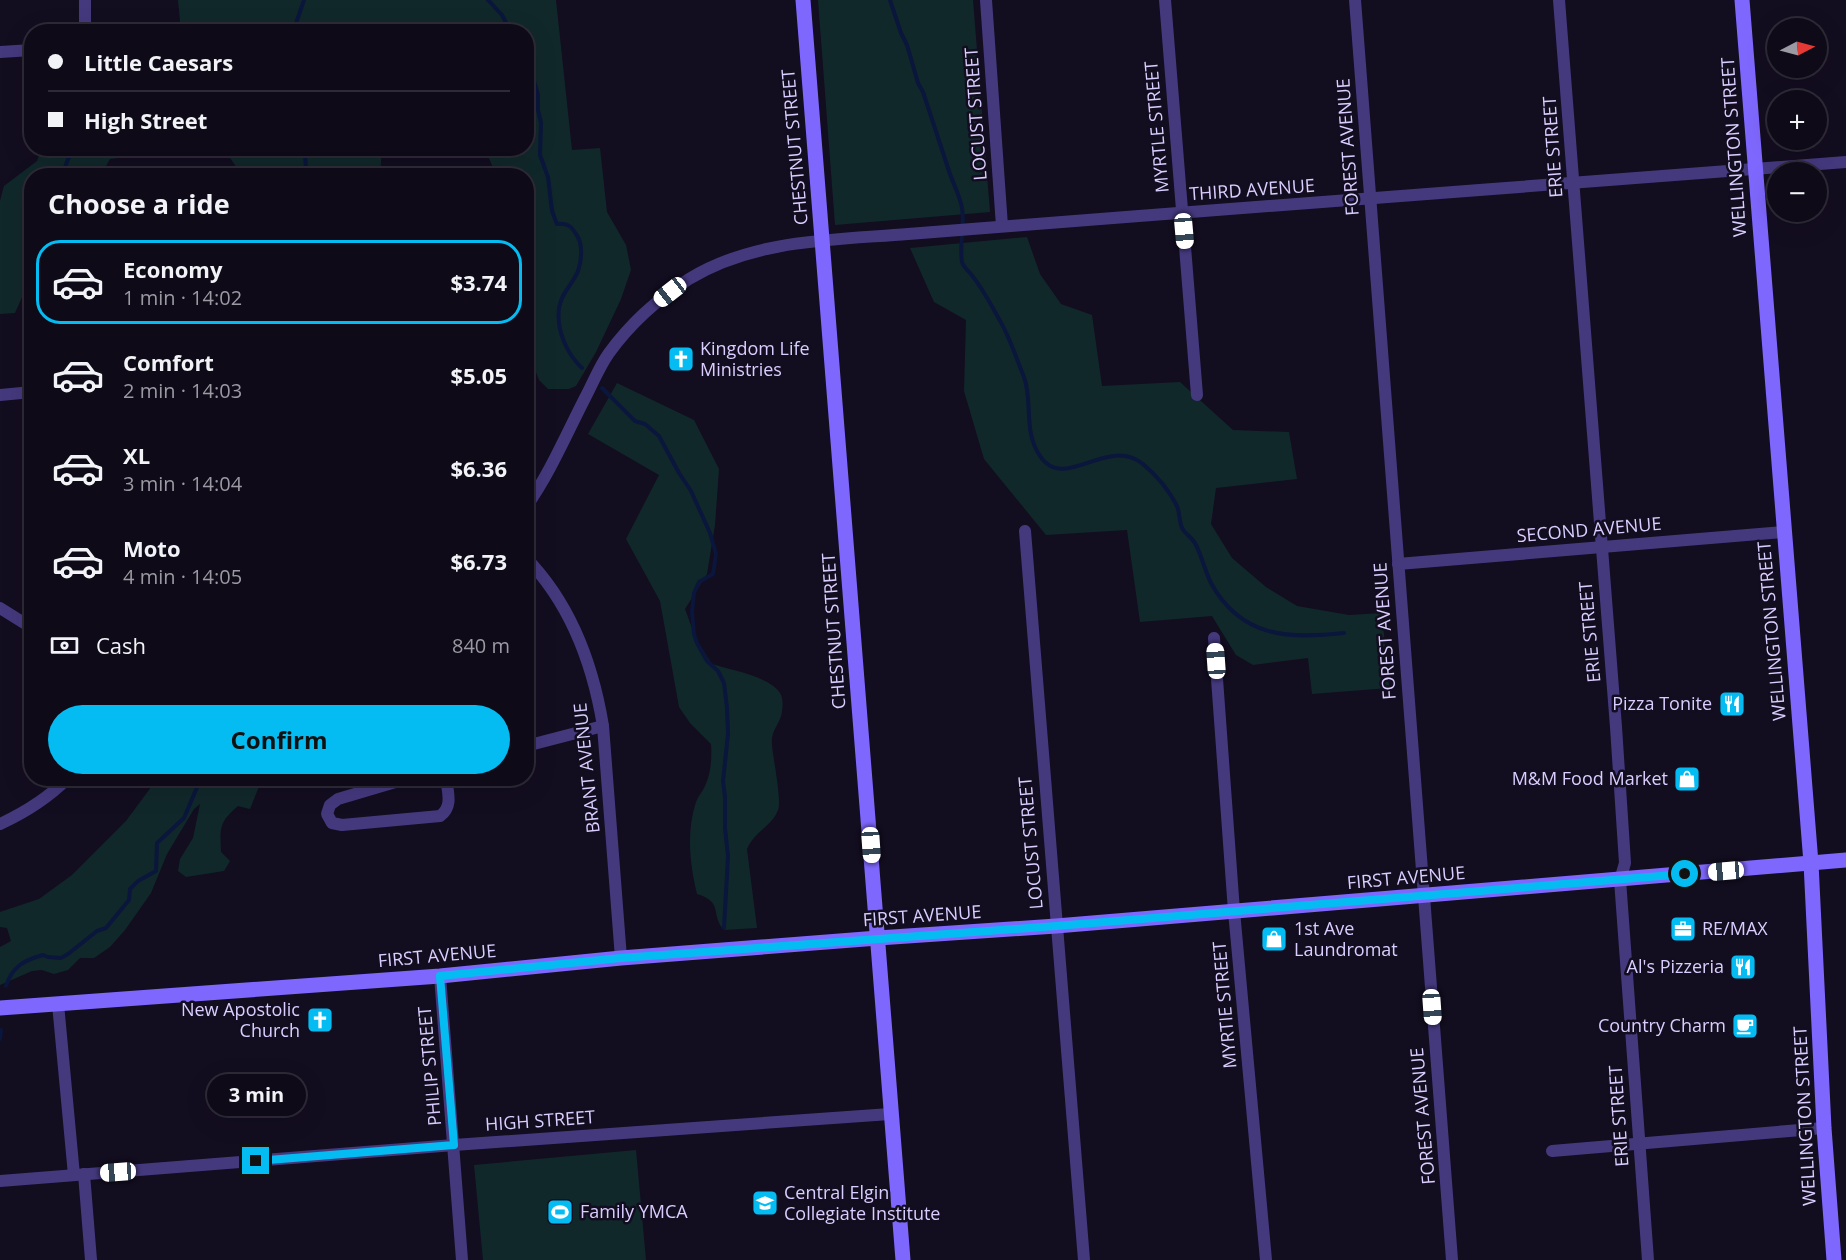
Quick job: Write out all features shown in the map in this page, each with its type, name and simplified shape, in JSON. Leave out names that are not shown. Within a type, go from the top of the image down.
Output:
[{"type":"street","points":[[85,0],[85,24]]},
{"type":"street","name":"CHESTNUT STREET","points":[[803,0],[903,1260]]},
{"type":"street","name":"LOCUST STREET","points":[[986,0],[1002,226]]},
{"type":"street","name":"MYRTLE STREET","points":[[1166,0],[1197,395]]},
{"type":"street","name":"FOREST AVENUE","points":[[1355,0],[1452,1260]]},
{"type":"street","name":"ERIE STREET","points":[[1559,0],[1625,863],[1620,880],[1648,1260]]},
{"type":"street","name":"WELLINGTON STREET","points":[[1742,0],[1811,863],[1824,1128],[1834,1260]]},
{"type":"street","points":[[0,52],[24,50]]},
{"type":"street","name":"THIRD AVENUE","points":[[534,496],[608,354],[623,336],[654,305],[693,277],[730,259],[773,247],[1002,226],[1846,162]]},
{"type":"street","points":[[0,395],[24,393]]},
{"type":"street","name":"LOCUST STREET","points":[[1025,531],[1084,1260]]},
{"type":"street","name":"SECOND AVENUE","points":[[1398,564],[1783,532]]},
{"type":"street","name":"BRANT AVENUE","points":[[534,568],[550,588],[572,624],[598,694],[603,726],[621,958]]},
{"type":"street","points":[[0,608],[24,623]]},
{"type":"street","name":"MYRTIE STREET","points":[[1214,638],[1234,910],[1266,1260]]},
{"type":"street","points":[[534,744],[603,726]]},
{"type":"street","points":[[0,824],[37,805],[59,786]]},
{"type":"street","points":[[382,786],[338,799],[330,805],[327,814],[332,823],[342,825],[440,816],[447,810],[449,804],[447,786]]},
{"type":"street","name":"FIRST AVENUE","points":[[0,1008],[440,976],[621,958],[1056,926],[1846,860]]},
{"type":"street","name":"PHILIP STREET","points":[[440,976],[462,1260]]},
{"type":"street","points":[[58,1004],[91,1260]]},
{"type":"street","name":"HIGH STREET","points":[[0,1181],[454,1145],[890,1114]]},
{"type":"street","points":[[1552,1151],[1824,1128]]},
{"type":"green space","points":[[178,0],[556,0],[572,150],[600,148],[607,212],[626,245],[631,270],[621,299],[596,352],[576,386],[569,389],[548,389],[539,380],[534,367],[534,168],[493,168],[488,156],[534,156],[534,24],[179,24]]},
{"type":"green space","points":[[818,0],[973,0],[990,212],[835,225]]},
{"type":"green space","points":[[39,156],[135,156],[110,159],[105,168],[28,168],[37,161]]},
{"type":"green space","points":[[229,156],[381,156],[381,168],[237,168]]},
{"type":"green space","points":[[24,171],[24,293],[15,313],[0,314],[0,201],[4,186]]},
{"type":"green space","points":[[1027,237],[1040,274],[1061,304],[1092,315],[1102,386],[1180,382],[1233,430],[1289,432],[1297,479],[1216,488],[1211,524],[1232,558],[1266,587],[1297,606],[1349,615],[1382,613],[1389,688],[1312,694],[1308,658],[1253,665],[1236,655],[1212,616],[1140,622],[1127,530],[1046,535],[984,459],[964,391],[966,320],[934,302],[910,248]]},
{"type":"green space","points":[[617,383],[694,420],[719,469],[715,525],[707,574],[685,609],[696,639],[712,664],[767,682],[775,687],[782,697],[781,716],[772,740],[778,810],[747,849],[757,928],[724,930],[711,901],[697,894],[692,872],[691,825],[696,802],[709,776],[711,744],[690,723],[679,707],[660,601],[626,539],[659,475],[588,434]]},
{"type":"green space","points":[[152,786],[259,786],[250,809],[238,806],[224,821],[221,852],[230,861],[224,871],[186,877],[178,871],[180,859],[193,838],[200,804],[194,809],[167,854],[151,893],[110,947],[94,958],[80,958],[68,970],[54,974],[42,970],[32,971],[0,985],[0,947],[11,941],[7,928],[0,927],[0,912],[39,899],[72,875],[126,821]]},
{"type":"green space","name":"Family YMCA","points":[[636,1150],[646,1260],[483,1260],[474,1165]]},
{"type":"waterway","points":[[296,24],[304,0]]},
{"type":"waterway","points":[[488,0],[507,24]]},
{"type":"waterway","points":[[890,0],[961,204],[963,215],[962,262],[986,295],[1013,348],[1027,386],[1030,427],[1040,456],[1050,466],[1061,469],[1115,456],[1129,457],[1143,464],[1162,483],[1174,500],[1182,528],[1196,545],[1211,583],[1223,601],[1237,615],[1252,625],[1268,631],[1304,635],[1344,633]]},
{"type":"waterway","points":[[534,81],[541,123],[540,155],[548,177],[552,211],[557,224],[567,225],[572,229],[581,247],[578,271],[562,298],[559,308],[559,325],[572,356],[582,368]]},
{"type":"waterway","points":[[65,168],[70,156]]},
{"type":"waterway","points":[[305,156],[306,168]]},
{"type":"waterway","points":[[602,388],[635,421],[645,424],[659,436],[691,491],[710,533],[716,554],[713,574],[699,582],[694,593],[692,612],[697,643],[724,683],[727,708],[728,734],[723,781],[728,856],[724,928]]},
{"type":"waterway","points":[[6,986],[15,969],[30,959],[43,955],[61,958],[97,931],[106,928],[129,900],[130,889],[138,881],[156,871],[157,843],[184,818],[198,786]]},
{"type":"waterway","points":[[0,1039],[1,1030]]},
{"type":"place","name":"Kingdom Life Ministries","points":[[681,359]]},
{"type":"place","name":"Pizza Tonite","points":[[1732,704]]},
{"type":"place","name":"M&M Food Market","points":[[1687,779]]},
{"type":"place","name":"RE/MAX","points":[[1683,929]]},
{"type":"place","name":"1st Ave Laundromat","points":[[1274,939]]},
{"type":"place","name":"Al's Pizzeria","points":[[1743,967]]},
{"type":"place","name":"New Apostolic Church","points":[[320,1020]]},
{"type":"place","name":"Country Charm","points":[[1745,1026]]},
{"type":"place","name":"Central Elgin Collegiate Institute","points":[[765,1203]]},
{"type":"place","name":"Family YMCA","points":[[560,1212]]},
{"type":"route","points":[[256,1161],[454,1145],[440,976],[621,958],[1056,926],[1685,874]]}]
